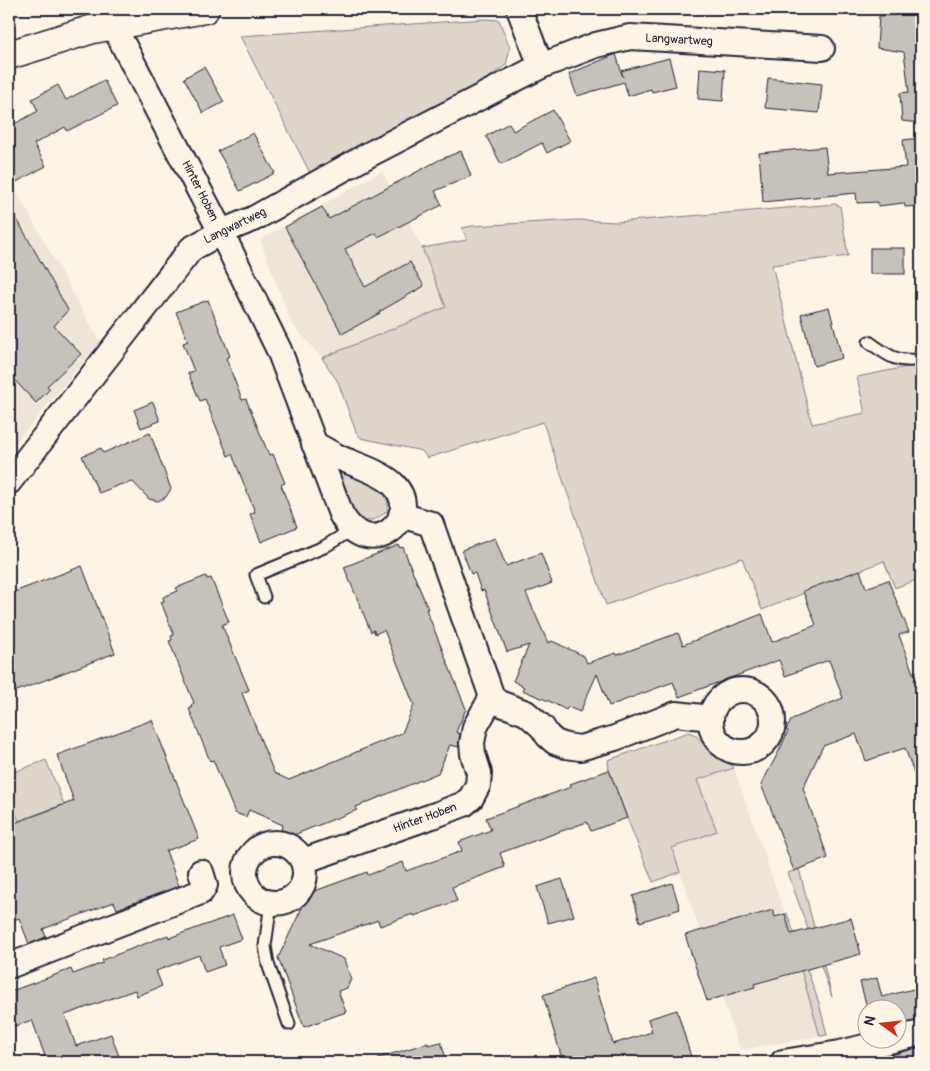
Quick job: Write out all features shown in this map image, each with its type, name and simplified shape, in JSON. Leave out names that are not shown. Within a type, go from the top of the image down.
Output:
[{"type":"street","points":[[9,55],[113,25],[205,9]]},
{"type":"street","points":[[519,9],[541,66]]},
{"type":"street","name":"Hinter Hoben","points":[[113,25],[221,232],[279,350],[341,514],[345,522],[353,529]]},
{"type":"street","name":"Langwartweg","points":[[9,482],[191,249],[221,232],[253,219],[370,154],[541,66],[596,44],[630,37],[822,48]]},
{"type":"street","points":[[314,444],[392,482],[402,497],[401,515],[396,527],[378,537],[370,538],[353,529]]},
{"type":"street","points":[[401,515],[430,524],[492,697],[499,703],[526,713],[542,727],[554,742],[580,748],[615,738],[676,714],[711,718]]},
{"type":"street","name":"Hinter Hoben","points":[[303,861],[438,814],[464,804],[471,798],[478,785],[479,773],[472,744],[476,727],[492,697]]},
{"type":"street","points":[[270,842],[280,842],[297,852],[303,861],[305,870],[304,882],[292,898],[283,902],[271,903],[259,899],[248,888],[245,877],[246,864],[249,857],[261,846],[270,842]]},
{"type":"street","points":[[9,966],[201,892],[205,885],[201,872]]},
{"type":"street","points":[[783,1062],[840,1053],[921,1033]]},
{"type":"lane","points":[[869,342],[892,358],[911,361],[921,359]]},
{"type":"lane","points":[[264,597],[256,575],[324,548],[353,529]]},
{"type":"lane","points":[[271,903],[265,946],[268,964],[289,1024]]},
{"type":"shaded area","points":[[485,19],[499,20],[510,48],[506,65],[486,80],[310,173],[240,36]]},
{"type":"shaded area","points":[[382,171],[422,248],[447,307],[322,358],[292,324],[260,240]]},
{"type":"shaded area","points":[[9,178],[100,342],[9,451]]},
{"type":"shaded area","points":[[835,204],[840,206],[848,256],[772,265],[812,424],[865,413],[857,377],[921,364],[921,578],[895,588],[884,561],[762,610],[742,558],[606,605],[543,422],[427,458],[422,451],[361,438],[356,432],[338,382],[322,358],[446,307],[422,248],[467,240],[462,228],[578,220],[617,222]]},
{"type":"shaded area","points":[[342,469],[374,484],[380,489],[388,502],[387,511],[372,520],[360,519],[356,516],[340,476]]},
{"type":"shaded area","points":[[689,732],[699,738],[706,749],[712,754],[734,768],[697,780],[717,831],[672,848],[680,872],[653,882],[609,770],[608,760]]},
{"type":"shaded area","points":[[46,760],[64,804],[19,821],[9,795],[9,774]]},
{"type":"shaded area","points":[[734,768],[785,914],[820,1036],[740,1050],[672,848],[716,831],[697,780]]},
{"type":"shaded area","points":[[799,869],[832,997],[788,873]]},
{"type":"shaded area","points":[[787,913],[819,1003],[827,1035],[820,1036],[785,914]]},
{"type":"building","points":[[921,13],[921,123],[902,121],[900,93],[909,92],[904,52],[877,48],[879,16]]},
{"type":"building","points":[[616,54],[621,71],[669,58],[676,86],[652,92],[651,89],[628,96],[624,82],[577,96],[569,74]]},
{"type":"building","points":[[204,67],[224,102],[203,113],[184,78]]},
{"type":"building","points":[[700,68],[725,70],[723,101],[698,99]]},
{"type":"building","points":[[768,78],[822,84],[819,113],[765,108]]},
{"type":"building","points":[[104,80],[117,106],[67,131],[65,127],[34,144],[46,166],[9,186],[9,127],[38,111],[32,99],[58,85],[66,100]]},
{"type":"building","points":[[553,110],[570,141],[547,153],[542,143],[501,164],[486,136],[509,123],[513,131]]},
{"type":"building","points":[[253,133],[275,173],[240,191],[218,151]]},
{"type":"building","points":[[921,138],[921,206],[905,207],[904,203],[878,206],[878,202],[857,203],[856,193],[763,202],[759,153],[825,147],[828,173],[906,167],[903,140]]},
{"type":"building","points":[[461,151],[471,176],[435,191],[442,205],[378,237],[376,233],[345,249],[365,287],[410,262],[424,286],[342,334],[285,227],[322,207],[329,219],[439,160]]},
{"type":"building","points":[[9,205],[68,310],[54,326],[81,354],[47,386],[50,389],[36,403],[9,374]]},
{"type":"building","points":[[870,248],[905,248],[905,274],[870,274]]},
{"type":"building","points":[[208,300],[230,356],[226,358],[242,400],[246,399],[269,455],[273,454],[285,483],[281,485],[297,527],[261,542],[250,514],[255,512],[232,454],[228,456],[205,399],[200,401],[188,373],[194,371],[183,343],[188,341],[176,312]]},
{"type":"building","points":[[829,307],[842,358],[814,366],[801,314]]},
{"type":"building","points":[[153,402],[160,421],[141,428],[134,410]]},
{"type":"building","points":[[150,433],[171,489],[166,497],[158,501],[149,499],[133,482],[99,493],[82,456],[101,448],[103,453]]},
{"type":"building","points":[[495,538],[506,566],[541,553],[552,583],[526,593],[548,643],[552,641],[584,656],[587,663],[616,653],[617,655],[678,633],[683,645],[762,614],[772,642],[816,625],[803,591],[860,570],[866,588],[888,580],[909,632],[899,635],[913,673],[921,670],[921,787],[919,787],[905,748],[866,761],[856,734],[823,746],[803,788],[828,858],[794,871],[761,785],[780,749],[792,719],[843,698],[829,660],[785,676],[779,660],[679,697],[673,682],[609,706],[597,674],[580,712],[568,707],[566,710],[522,690],[524,687],[513,681],[529,645],[507,652],[484,590],[481,591],[475,573],[471,574],[462,550]]},
{"type":"building","points":[[399,545],[400,548],[403,547],[466,709],[456,732],[460,734],[459,747],[450,745],[438,773],[356,807],[357,810],[291,836],[280,832],[283,825],[249,810],[246,817],[235,813],[213,760],[210,761],[189,709],[192,708],[191,705],[194,703],[169,641],[172,640],[171,636],[174,635],[161,602],[164,601],[163,597],[178,591],[176,588],[206,576],[207,579],[211,578],[229,622],[222,625],[249,690],[242,693],[274,773],[289,780],[402,733],[414,705],[384,630],[375,634],[374,630],[371,632],[344,567]]},
{"type":"building","points":[[82,566],[115,653],[9,694],[9,594]]},
{"type":"building","points":[[152,720],[199,839],[166,851],[179,886],[117,909],[114,902],[43,929],[46,937],[29,944],[19,918],[9,922],[9,825],[74,801],[57,755]]},
{"type":"building","points":[[609,770],[627,818],[591,831],[587,822],[500,853],[505,867],[452,887],[457,901],[380,926],[378,920],[310,944],[344,959],[351,979],[347,988],[338,991],[346,1012],[304,1027],[278,958],[309,893],[367,872],[368,875],[403,862],[406,871],[462,851],[459,842],[491,830],[486,818],[571,787],[570,784]]},
{"type":"building","points":[[562,879],[574,916],[548,923],[537,887]]},
{"type":"building","points":[[672,883],[680,909],[640,922],[633,896]]},
{"type":"building","points":[[773,910],[775,917],[785,914],[791,934],[851,918],[861,954],[754,984],[755,987],[707,1001],[685,935]]},
{"type":"building","points":[[233,915],[242,939],[219,947],[225,965],[205,972],[199,955],[156,971],[162,986],[137,996],[135,990],[65,1015],[76,1046],[111,1034],[121,1062],[38,1062],[37,1059],[45,1056],[32,1020],[15,1026],[13,1021],[9,1023],[9,992],[71,969],[73,974],[103,963],[102,960],[168,935],[169,938]]},
{"type":"building","points":[[594,978],[613,1044],[652,1032],[648,1019],[677,1010],[691,1057],[666,1062],[563,1062],[543,995]]},
{"type":"building","points":[[877,978],[882,997],[921,987],[921,1020],[908,1023],[908,998],[864,998],[860,982]]},
{"type":"building","points":[[441,1042],[447,1062],[379,1062],[378,1058],[428,1043],[428,1045]]},
{"type":"building","points":[[921,1047],[921,1059],[911,1062],[880,1062],[879,1058]]}]
